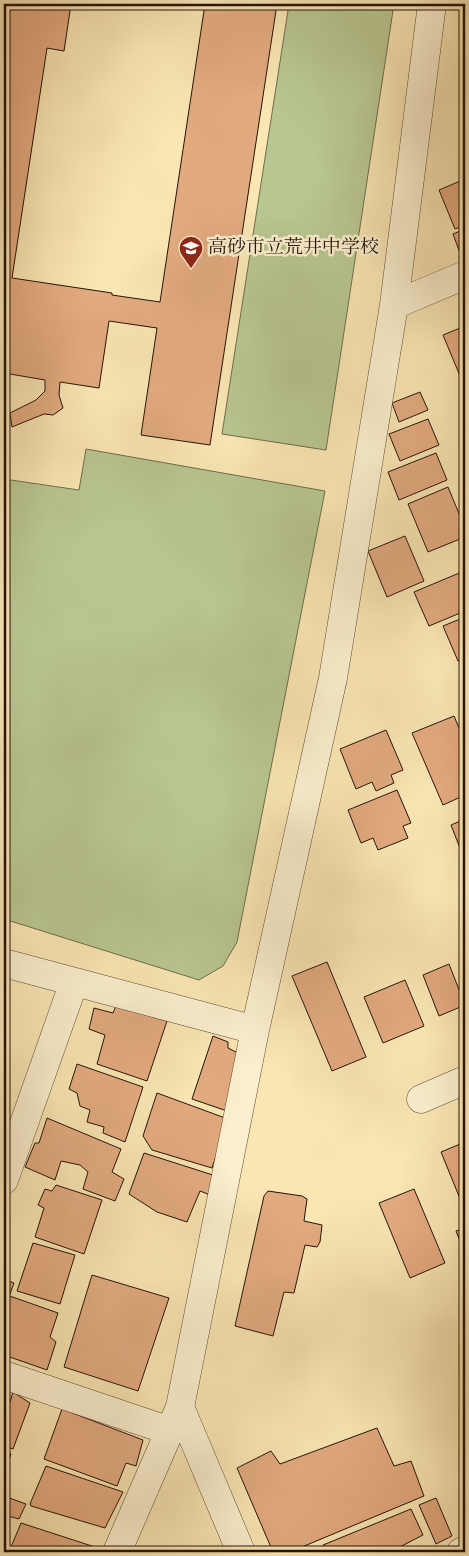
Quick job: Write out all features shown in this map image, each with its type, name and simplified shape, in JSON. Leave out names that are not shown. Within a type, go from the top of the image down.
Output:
[{"type":"street","points":[[117,1552],[175,1419],[255,1030],[333,678],[394,305],[432,4]]},
{"type":"street","points":[[394,305],[465,275]]},
{"type":"street","points":[[4,963],[255,1030]]},
{"type":"street","points":[[4,1180],[74,982]]},
{"type":"street","points":[[420,1099],[465,1080]]},
{"type":"street","points":[[4,1374],[175,1419],[241,1552]]},
{"type":"street","points":[[461,1552],[465,1550]]},
{"type":"green space","points":[[289,4],[394,4],[326,450],[222,434]]},
{"type":"green space","points":[[86,449],[325,491],[237,942],[223,966],[199,980],[4,919],[4,479],[79,490]]},
{"type":"building","points":[[4,4],[71,4],[64,51],[47,48],[12,278],[160,302],[205,4],[277,4],[210,445],[141,435],[157,328],[109,321],[99,388],[60,382],[59,395],[63,408],[53,415],[44,414],[12,427],[10,413],[36,400],[45,391],[45,380],[4,373]]},
{"type":"building","points":[[465,179],[465,225],[455,229],[439,190]]},
{"type":"building","points":[[465,229],[465,251],[460,253],[453,234]]},
{"type":"building","points":[[465,326],[465,388],[443,335]]},
{"type":"building","points":[[420,392],[428,410],[399,422],[392,403]]},
{"type":"building","points":[[428,419],[439,445],[400,461],[389,434]]},
{"type":"building","points":[[436,453],[447,480],[399,500],[388,472]]},
{"type":"building","points":[[448,487],[465,528],[465,537],[428,552],[408,504]]},
{"type":"building","points":[[405,536],[424,581],[387,597],[368,551]]},
{"type":"building","points":[[464,571],[465,611],[429,626],[414,592]]},
{"type":"building","points":[[465,617],[465,658],[458,661],[443,626]]},
{"type":"building","points":[[454,716],[465,742],[465,795],[443,805],[412,733]]},
{"type":"building","points":[[386,730],[403,770],[391,775],[394,783],[376,791],[372,782],[356,789],[340,749]]},
{"type":"building","points":[[397,790],[411,823],[403,826],[408,838],[378,850],[373,838],[361,843],[348,810]]},
{"type":"building","points":[[465,819],[465,861],[451,825]]},
{"type":"building","points":[[327,962],[366,1057],[332,1071],[292,976]]},
{"type":"building","points":[[449,964],[465,1005],[439,1016],[423,975]]},
{"type":"building","points":[[465,967],[465,982],[460,969]]},
{"type":"building","points":[[405,980],[424,1026],[383,1043],[364,997]]},
{"type":"building","points":[[116,1006],[167,1021],[147,1081],[97,1064],[105,1035],[89,1029],[94,1008],[113,1013]]},
{"type":"building","points":[[213,1036],[228,1042],[228,1048],[242,1055],[227,1111],[192,1099]]},
{"type":"building","points":[[77,1064],[143,1087],[125,1142],[103,1133],[104,1127],[87,1122],[90,1110],[80,1106],[77,1093],[69,1089]]},
{"type":"building","points":[[157,1093],[228,1119],[212,1168],[152,1150],[143,1136]]},
{"type":"building","points":[[47,1118],[121,1149],[112,1172],[124,1179],[115,1201],[83,1189],[88,1172],[80,1165],[61,1161],[55,1180],[25,1167],[35,1143],[39,1143]]},
{"type":"building","points":[[465,1142],[465,1205],[463,1206],[441,1152]]},
{"type":"building","points":[[144,1153],[216,1176],[210,1195],[200,1191],[187,1222],[157,1212],[129,1194]]},
{"type":"building","points":[[56,1185],[102,1200],[84,1254],[35,1237],[44,1208],[38,1205],[45,1189],[52,1191]]},
{"type":"building","points":[[414,1189],[445,1263],[410,1278],[379,1203]]},
{"type":"building","points":[[268,1191],[302,1196],[307,1199],[304,1221],[322,1225],[320,1242],[317,1247],[305,1245],[294,1293],[284,1292],[273,1336],[235,1326],[264,1196]]},
{"type":"building","points":[[465,1228],[465,1254],[456,1231]]},
{"type":"building","points":[[33,1243],[75,1255],[60,1304],[17,1291]]},
{"type":"building","points":[[92,1275],[169,1298],[138,1391],[64,1367]]},
{"type":"building","points":[[4,1279],[14,1283],[10,1294],[4,1292]]},
{"type":"building","points":[[4,1294],[58,1313],[50,1337],[56,1342],[47,1370],[4,1355]]},
{"type":"building","points":[[13,1392],[30,1403],[13,1449],[4,1446],[4,1422]]},
{"type":"building","points":[[62,1409],[143,1440],[136,1466],[126,1463],[117,1486],[44,1459]]},
{"type":"building","points":[[377,1428],[394,1466],[411,1461],[424,1496],[290,1552],[273,1552],[237,1468],[271,1451],[280,1464]]},
{"type":"building","points":[[4,1451],[11,1454],[4,1474]]},
{"type":"building","points":[[46,1466],[123,1492],[105,1528],[31,1506],[30,1504]]},
{"type":"building","points":[[4,1496],[26,1504],[19,1519],[4,1515]]},
{"type":"building","points":[[436,1498],[452,1536],[436,1544],[419,1505]]},
{"type":"building","points":[[411,1509],[423,1535],[390,1552],[326,1552],[323,1545]]},
{"type":"building","points":[[21,1523],[95,1547],[93,1552],[9,1552]]},
{"type":"place","name":"高砂市立荒井中学校","points":[[191,269]]}]
